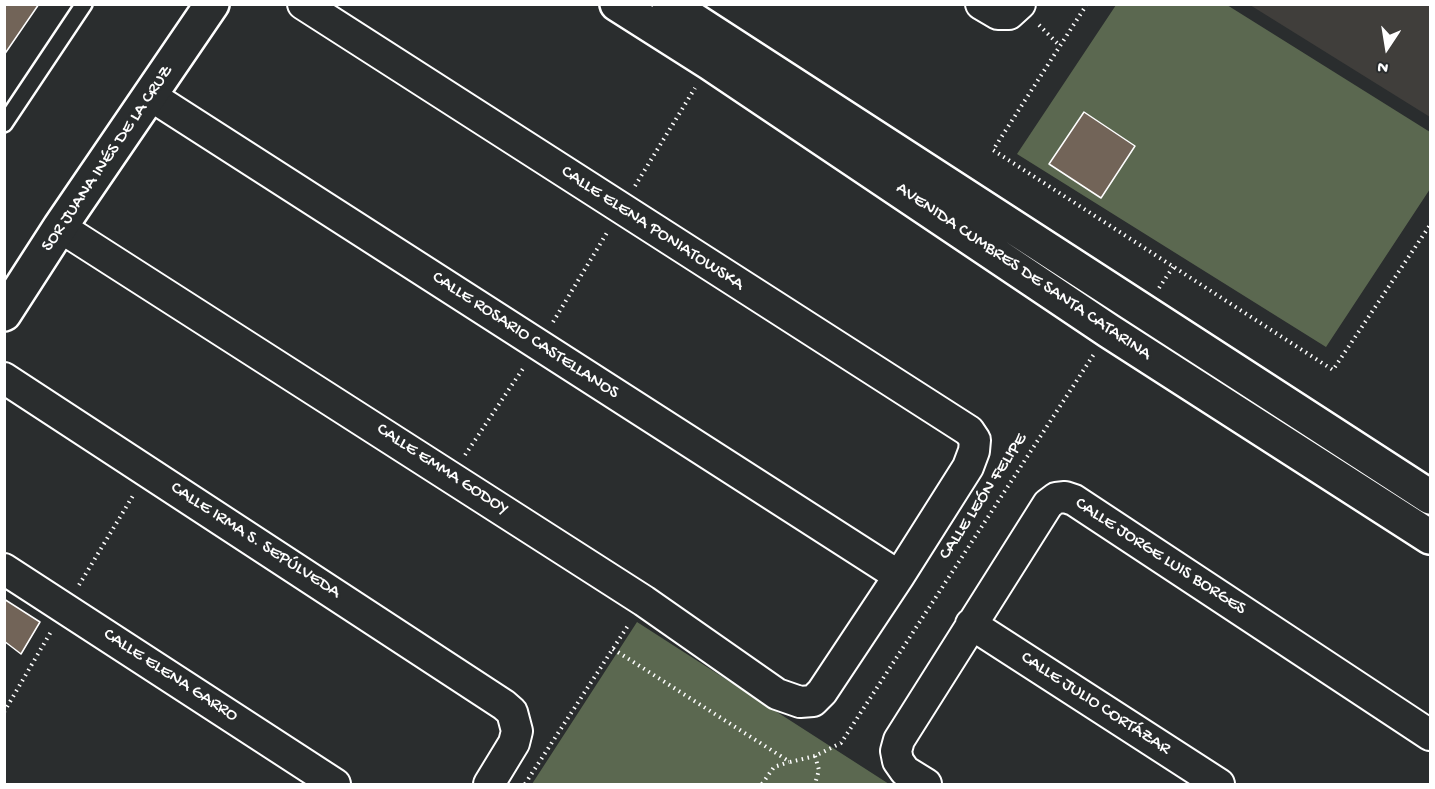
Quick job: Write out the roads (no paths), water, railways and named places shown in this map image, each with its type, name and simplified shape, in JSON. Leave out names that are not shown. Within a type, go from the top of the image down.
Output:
[{"type":"street","name":"SOR JUANA INÉS DE LA CRUZ","points":[[4,314],[60,227],[212,4]]},
{"type":"street","name":"CALLE ELENA PONIATOWSKA","points":[[303,4],[969,431],[975,440],[968,467],[899,576]]},
{"type":"street","name":"AVENIDA CUMBRES DE SANTA CATARINA","points":[[617,4],[710,63],[1103,327],[1431,537]]},
{"type":"street","name":"AVENIDA CUMBRES DE SANTA CATARINA","points":[[669,4],[1431,497]]},
{"type":"street","points":[[981,4],[998,14],[1009,14],[1017,8]]},
{"type":"street","name":"CALLE ROSARIO CASTELLANOS","points":[[151,96],[899,576]]},
{"type":"street","name":"CALLE EMMA GODOY","points":[[60,227],[451,475],[644,601],[777,694],[800,702],[813,701],[822,692],[899,576]]},
{"type":"street","points":[[1103,327],[1122,298]]},
{"type":"street","name":"CALLE IRMA S. SEPÚLVEDA","points":[[4,378],[504,705],[512,712],[517,731],[514,743],[489,784]]},
{"type":"street","name":"CALLE JORGE LUIS BORGES","points":[[926,784],[905,771],[897,761],[896,751],[899,740],[1048,504],[1056,498],[1065,497],[1074,500],[1431,735]]},
{"type":"street","name":"CALLE ELENA GARRO","points":[[4,569],[335,784]]},
{"type":"street","name":"CALLE JULIO CORTÁZAR","points":[[971,624],[1219,784]]},
{"type":"lane","points":[[4,124],[84,4]]}]
